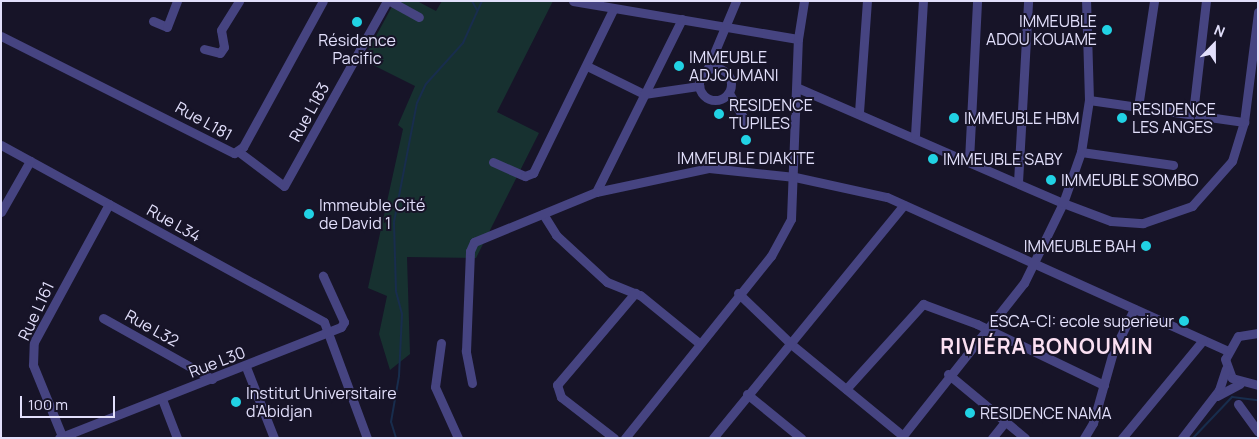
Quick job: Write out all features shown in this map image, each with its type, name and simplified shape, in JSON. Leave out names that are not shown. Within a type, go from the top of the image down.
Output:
[{"type":"street","points":[[153,21],[167,27],[177,1]]},
{"type":"street","points":[[204,49],[220,53],[224,47],[221,30],[239,1]]},
{"type":"street","name":"Rue L181","points":[[1,36],[227,151],[239,152],[323,1]]},
{"type":"street","points":[[389,1],[419,17]]},
{"type":"street","name":"Rue L183","points":[[239,152],[284,186],[389,1]]},
{"type":"street","points":[[573,1],[613,10],[725,24],[798,39]]},
{"type":"street","points":[[707,70],[718,68],[727,73],[732,83],[728,93],[714,100],[704,95],[700,86],[736,1]]},
{"type":"street","points":[[625,438],[738,293],[771,256],[787,227],[795,177],[798,39],[804,1]]},
{"type":"street","points":[[859,112],[867,1]]},
{"type":"street","points":[[915,135],[923,1]]},
{"type":"street","points":[[969,160],[977,1]]},
{"type":"street","points":[[1018,182],[1028,1]]},
{"type":"street","points":[[738,293],[791,344],[902,437],[948,374],[986,332],[1032,264],[1063,203],[1081,152],[1089,100],[1086,1]]},
{"type":"street","points":[[1138,107],[1154,1]]},
{"type":"street","points":[[1193,113],[1206,1]]},
{"type":"street","points":[[493,162],[525,176],[533,174],[588,66],[613,10]]},
{"type":"street","points":[[798,88],[915,135],[1063,203],[1126,224],[1176,214],[1192,206],[1223,177],[1244,122],[1258,12]]},
{"type":"street","points":[[596,192],[682,18]]},
{"type":"street","points":[[588,66],[644,94],[700,86]]},
{"type":"street","points":[[728,93],[746,122]]},
{"type":"street","points":[[1089,100],[1193,113],[1244,122]]},
{"type":"street","name":"Rue L34","points":[[1,145],[320,319],[328,331]]},
{"type":"street","points":[[1081,152],[1173,165]]},
{"type":"street","points":[[1,212],[30,161]]},
{"type":"street","points":[[472,383],[466,350],[470,251],[484,235],[543,214],[596,192],[710,168],[795,177],[866,191],[904,204],[1032,264],[1226,350]]},
{"type":"street","name":"Rue L161","points":[[60,437],[33,365],[34,342],[109,204]]},
{"type":"street","points":[[714,438],[747,394],[791,344],[904,204]]},
{"type":"street","points":[[543,214],[556,235],[607,282],[635,293],[699,343]]},
{"type":"street","points":[[323,276],[344,322],[328,331],[367,438]]},
{"type":"street","points":[[614,438],[561,397],[557,385],[635,293]]},
{"type":"street","points":[[846,389],[923,304],[978,324],[986,332],[1104,385]]},
{"type":"street","points":[[1084,438],[1093,423],[1104,385],[1134,309]]},
{"type":"street","name":"Rue L32","points":[[102,318],[212,379]]},
{"type":"street","name":"Rue L30","points":[[60,437],[78,435],[162,399],[246,367],[328,331]]},
{"type":"street","points":[[1182,438],[1209,405],[1226,369],[1226,350],[1238,336],[1257,332]]},
{"type":"street","points":[[1122,438],[1203,340]]},
{"type":"street","points":[[440,343],[436,387],[458,438]]},
{"type":"street","points":[[246,367],[274,438]]},
{"type":"street","points":[[1226,369],[1240,384]]},
{"type":"street","points":[[948,374],[1025,438]]},
{"type":"street","points":[[1209,405],[1240,384],[1258,385]]},
{"type":"street","points":[[747,394],[801,438]]},
{"type":"street","points":[[162,399],[177,438]]},
{"type":"street","points":[[1238,404],[1258,432]]},
{"type":"street","points":[[992,438],[1005,422]]},
{"type":"green space","points":[[395,1],[417,1],[436,11],[442,1],[553,1],[497,112],[539,133],[476,258],[407,257],[410,354],[390,370],[379,334],[387,296],[368,288],[403,129],[398,125],[415,86],[363,60]]},
{"type":"waterway","points":[[472,1],[477,10]]},
{"type":"waterway","points":[[396,438],[391,422],[399,376],[402,314],[396,291],[394,222],[417,103],[426,84],[463,43],[482,1]]},
{"type":"waterway","points":[[1193,438],[1232,397],[1258,400]]},
{"type":"place","name":"Résidence Pacific","points":[[357,22]]},
{"type":"place","name":"IMMEUBLE ADOU KOUAME","points":[[1107,30]]},
{"type":"place","name":"IMMEUBLE ADJOUMANI","points":[[679,66]]},
{"type":"place","name":"RESIDENCE TUPILES","points":[[719,114]]},
{"type":"place","name":"IMMEUBLE HBM","points":[[954,118]]},
{"type":"place","name":"RESIDENCE LES ANGES","points":[[1122,118]]},
{"type":"place","name":"IMMEUBLE DIAKITE","points":[[746,140]]},
{"type":"place","name":"IMMEUBLE SABY","points":[[933,159]]},
{"type":"place","name":"IMMEUBLE SOMBO","points":[[1051,180]]},
{"type":"place","name":"Immeuble Cité de David 1","points":[[309,214]]},
{"type":"place","name":"IMMEUBLE BAH","points":[[1146,246]]},
{"type":"place","name":"ESCA-CI: ecole superieur","points":[[1184,321]]},
{"type":"place","name":"Institut Universitaire d'Abidjan","points":[[236,402]]},
{"type":"place","name":"RESIDENCE NAMA","points":[[970,413]]},
{"type":"district","name":"RIVIÉRA BONOUMIN","points":[[1047,346]]}]
